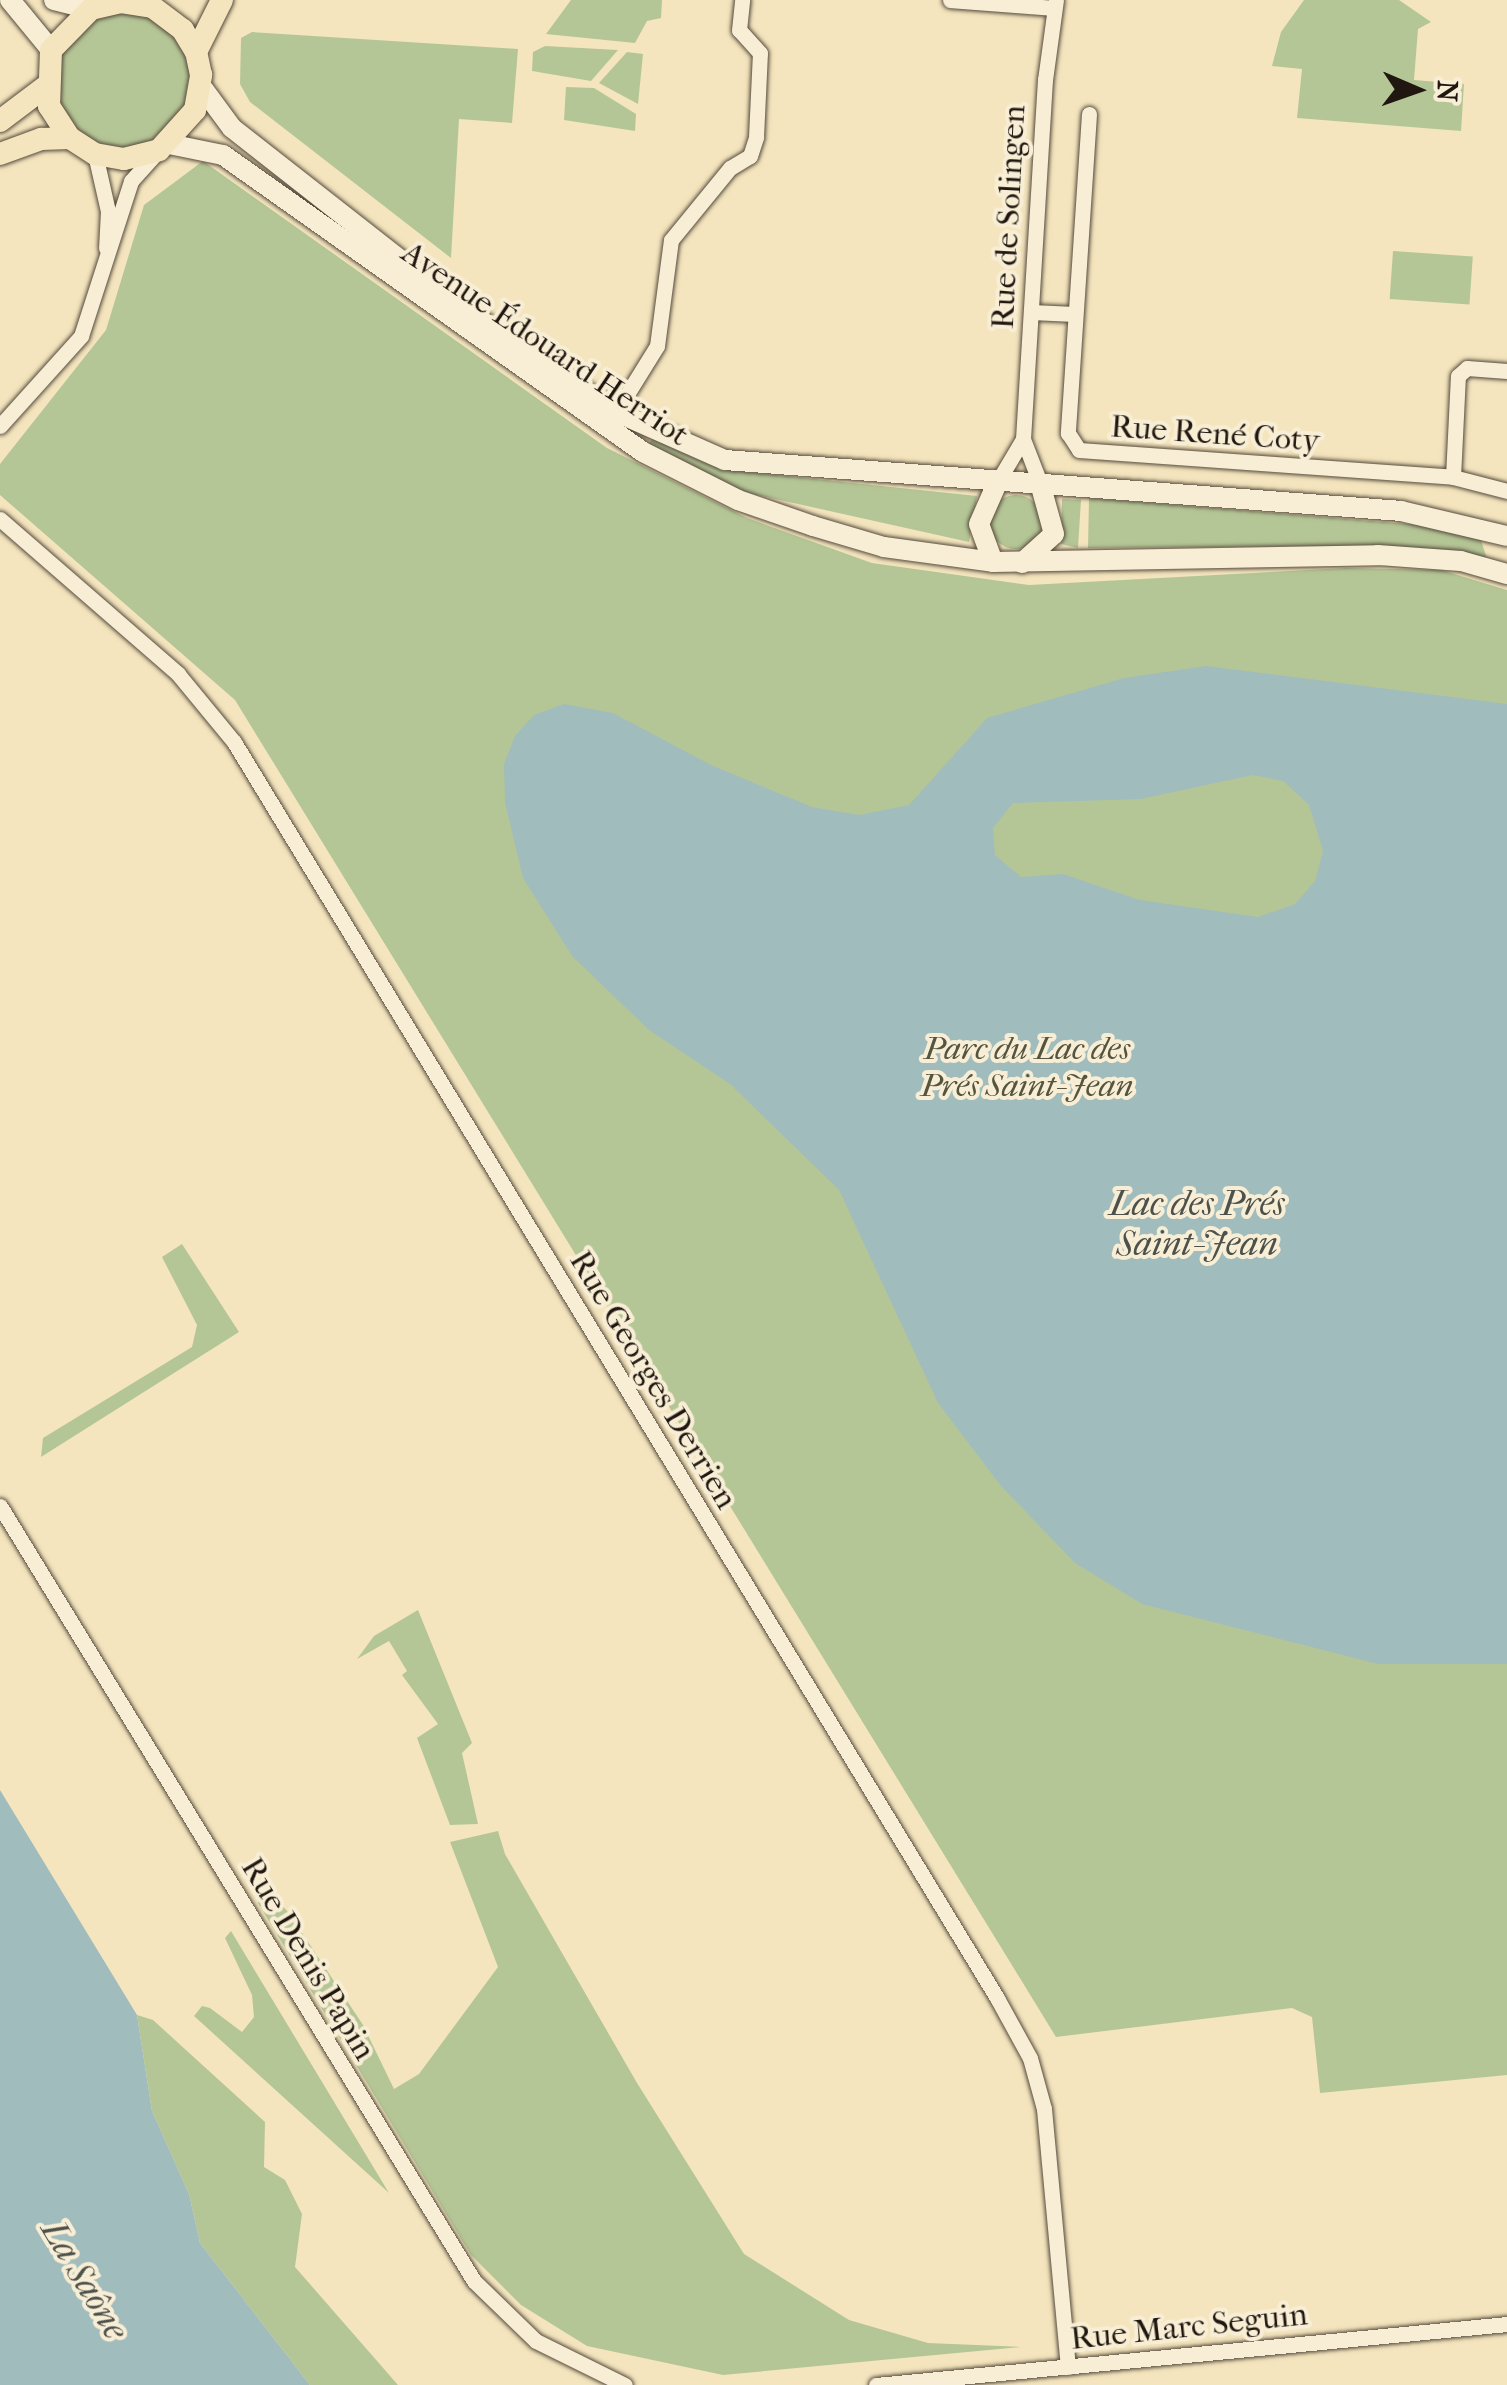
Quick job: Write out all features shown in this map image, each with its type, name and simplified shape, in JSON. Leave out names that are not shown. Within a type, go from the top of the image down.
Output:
[{"type":"main road","points":[[10,0],[51,50]]},
{"type":"main road","points":[[54,0],[91,8],[122,2],[158,4],[174,21],[196,52],[201,86],[188,123],[164,147],[124,159],[95,154],[70,138],[45,87],[51,50],[91,8]]},
{"type":"main road","points":[[196,52],[222,0]]},
{"type":"main road","name":"Avenue Édouard Herriot","points":[[201,86],[232,128],[455,303],[616,412],[725,460],[1402,512],[1507,536]]},
{"type":"main road","points":[[0,121],[45,87]]},
{"type":"main road","points":[[0,154],[41,139],[70,138]]},
{"type":"main road","name":"Avenue Édouard Herriot","points":[[164,147],[223,155],[592,421],[683,474],[738,500],[884,547],[1022,564],[1378,555],[1461,560],[1507,574]]},
{"type":"main road","points":[[993,562],[980,524],[998,481]]},
{"type":"main road","points":[[1022,564],[1054,534],[1040,483]]},
{"type":"street","points":[[616,412],[657,346],[671,240],[730,168],[750,156],[760,53],[739,30],[742,0]]},
{"type":"street","points":[[950,0],[1055,4]]},
{"type":"street","name":"Rue de Solingen","points":[[1040,483],[1023,439],[1055,4]]},
{"type":"street","name":"Rue René Coty","points":[[1089,114],[1068,432],[1078,450],[1454,477],[1507,491]]},
{"type":"street","points":[[0,426],[81,336],[101,287],[132,181],[164,147]]},
{"type":"street","points":[[95,154],[108,211],[101,287]]},
{"type":"street","points":[[1031,312],[1075,314]]},
{"type":"street","points":[[1454,477],[1458,376],[1467,368],[1507,370]]},
{"type":"street","name":"Rue de Solingen","points":[[998,481],[1023,439]]},
{"type":"street","name":"Rue Georges Derrien","points":[[0,519],[178,674],[234,742],[1004,2010],[1030,2058],[1044,2108],[1068,2367]]},
{"type":"street","name":"Rue Denis Papin","points":[[0,1506],[474,2282],[536,2341],[625,2385]]},
{"type":"street","name":"Rue Marc Seguin","points":[[876,2385],[1507,2324]]},
{"type":"green space","points":[[571,0],[662,0],[661,18],[647,21],[635,43],[546,34]]},
{"type":"green space","points":[[1304,0],[1399,0],[1431,22],[1418,29],[1414,80],[1464,84],[1461,131],[1297,118],[1302,69],[1272,66],[1281,32]]},
{"type":"green space","points":[[123,13],[148,19],[170,33],[184,55],[190,80],[184,105],[170,127],[148,141],[123,147],[98,141],[76,127],[62,105],[56,80],[62,55],[76,33],[98,19]]},
{"type":"green space","points":[[252,32],[518,49],[512,123],[459,119],[451,258],[250,102],[240,84],[241,38]]},
{"type":"green space","points":[[545,46],[618,50],[591,81],[532,71],[533,52]]},
{"type":"green space","points":[[627,52],[643,54],[638,104],[599,83]]},
{"type":"green space","points":[[566,87],[594,88],[636,114],[635,131],[564,120]]},
{"type":"green space","name":"Parc du Lac des Prés Saint-Jean","points":[[203,161],[607,448],[747,518],[872,563],[1029,585],[1347,568],[1441,570],[1507,590],[1507,2075],[1320,2093],[1312,2017],[1292,2008],[1056,2037],[235,700],[0,495],[0,464],[106,330],[144,205]]},
{"type":"green space","points":[[1393,251],[1473,257],[1469,304],[1390,299]]},
{"type":"green space","points":[[653,438],[737,471],[977,496],[969,542],[735,490],[648,445]]},
{"type":"green space","points":[[1016,495],[1035,503],[1043,522],[1035,541],[1016,549],[997,541],[989,522],[997,503]]},
{"type":"green space","points":[[1089,498],[1444,527],[1479,534],[1488,562],[1336,546],[1088,548]]},
{"type":"green space","points":[[1062,499],[1081,500],[1078,548],[1061,544]]},
{"type":"green space","points":[[182,1244],[239,1332],[41,1457],[43,1438],[192,1347],[197,1325],[162,1257]]},
{"type":"green space","points":[[418,1610],[472,1743],[462,1753],[478,1824],[450,1825],[417,1738],[438,1724],[402,1675],[407,1671],[389,1641],[357,1659],[374,1636]]},
{"type":"green space","points":[[498,1831],[505,1854],[637,2083],[744,2254],[849,2320],[928,2343],[1021,2347],[723,2375],[587,2346],[521,2305],[471,2255],[258,1903],[261,1892],[272,1895],[289,1913],[363,2025],[394,2089],[419,2074],[498,1967],[450,1842]]},
{"type":"green space","points":[[231,1931],[389,2193],[194,2016],[202,2006],[210,2008],[242,2032],[254,2017],[252,1995],[225,1938]]},
{"type":"green space","points":[[137,2015],[153,2020],[265,2122],[264,2167],[285,2180],[302,2214],[295,2267],[398,2385],[310,2385],[200,2243],[189,2194],[152,2111]]},
{"type":"water","name":"Lac des Prés Saint-Jean","points":[[1206,666],[1507,704],[1507,1664],[1378,1664],[1142,1604],[1075,1563],[1001,1486],[938,1403],[839,1190],[730,1084],[649,1030],[572,956],[523,878],[505,803],[504,764],[515,736],[534,715],[564,704],[613,713],[711,765],[812,807],[859,815],[909,805],[987,718],[1124,678]],"holes":[[[1253,775],[1283,781],[1309,805],[1323,851],[1315,881],[1295,904],[1258,917],[1140,900],[1063,874],[1021,877],[995,855],[993,828],[1013,803],[1141,799]]]},
{"type":"water","name":"La Saône","points":[[0,1790],[137,2015],[152,2111],[189,2194],[200,2243],[310,2385],[0,2385]]}]
